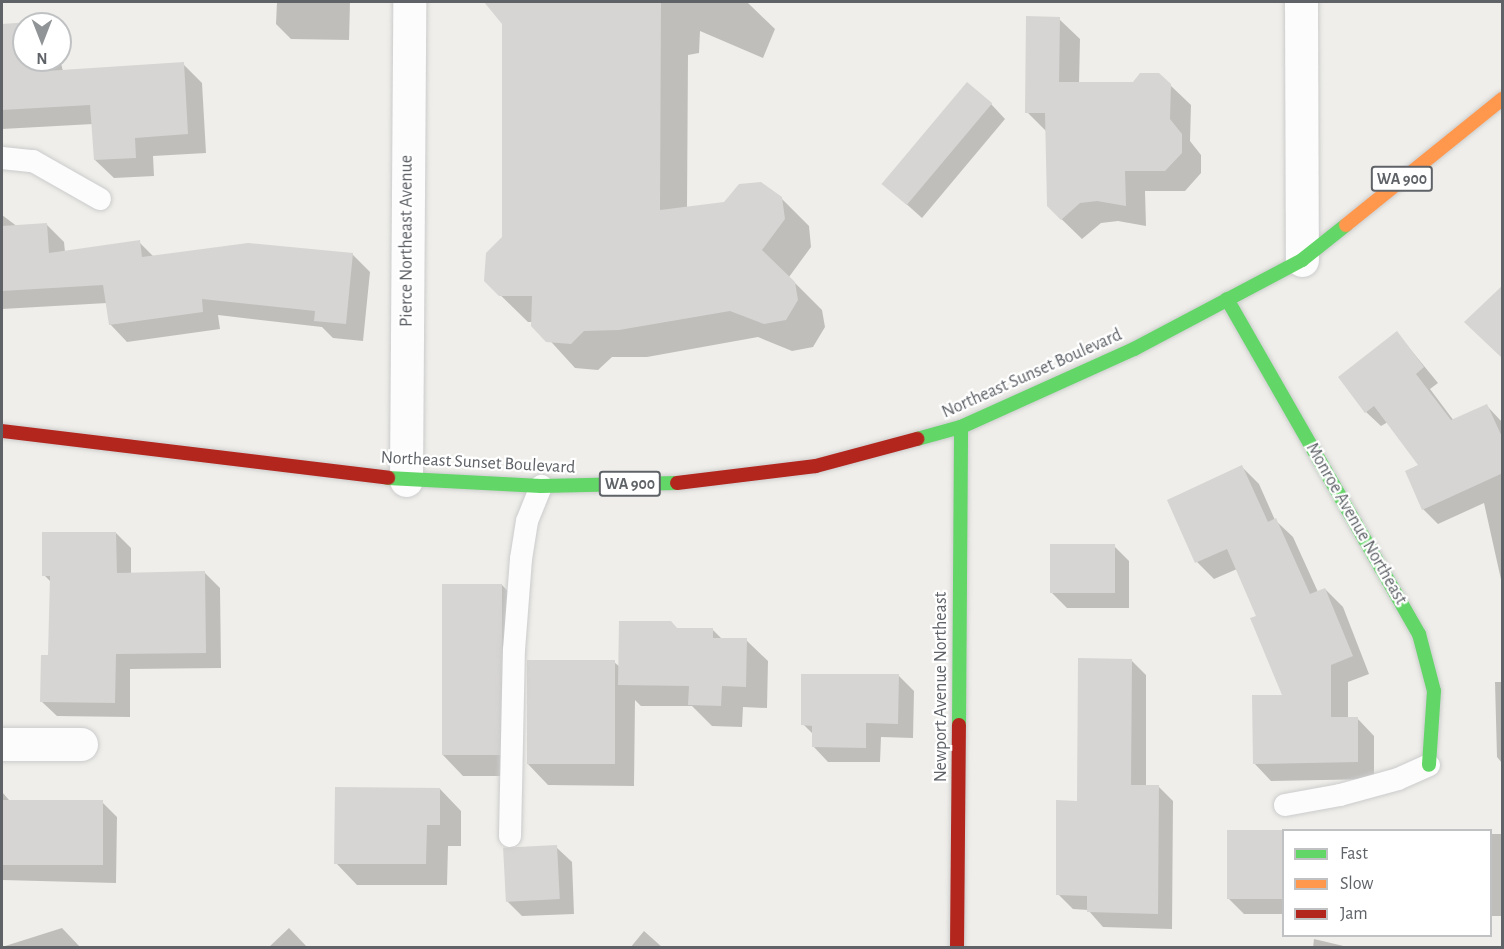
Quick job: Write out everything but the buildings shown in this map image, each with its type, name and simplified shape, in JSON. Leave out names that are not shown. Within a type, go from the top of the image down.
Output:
[{"type":"main road","name":"Northeast Sunset Boulevard","points":[[2,431],[406,480],[541,486],[678,483],[816,466],[961,428],[1134,349],[1302,260],[1503,99]]},
{"type":"main road","name":"Monroe Avenue Northeast","points":[[1227,299],[1419,634],[1434,691],[1429,765]]},
{"type":"main road","name":"Newport Avenue Northeast","points":[[957,948],[961,428]]},
{"type":"street","name":"Pierce Northeast Avenue","points":[[406,480],[410,2]]},
{"type":"street","points":[[1301,2],[1302,260]]},
{"type":"street","points":[[2,744],[81,744]]},
{"type":"lane","points":[[2,158],[33,161],[100,199]]},
{"type":"lane","points":[[510,836],[513,662],[521,559],[527,521],[541,486]]},
{"type":"lane","points":[[1285,806],[1398,779],[1429,765]]},
{"type":"traffic: fast","points":[[917,439],[961,427],[1134,349],[1302,260],[1346,225]]},
{"type":"traffic: fast","points":[[1227,299],[1419,634],[1434,691],[1429,765]]},
{"type":"traffic: fast","points":[[959,725],[961,427]]},
{"type":"traffic: fast","points":[[388,478],[541,486],[677,483]]},
{"type":"traffic: slow","points":[[1346,225],[1502,99]]},
{"type":"traffic: jam","points":[[2,431],[388,478]]},
{"type":"traffic: jam","points":[[677,483],[816,466],[917,439]]},
{"type":"traffic: jam","points":[[957,948],[959,725]]}]
